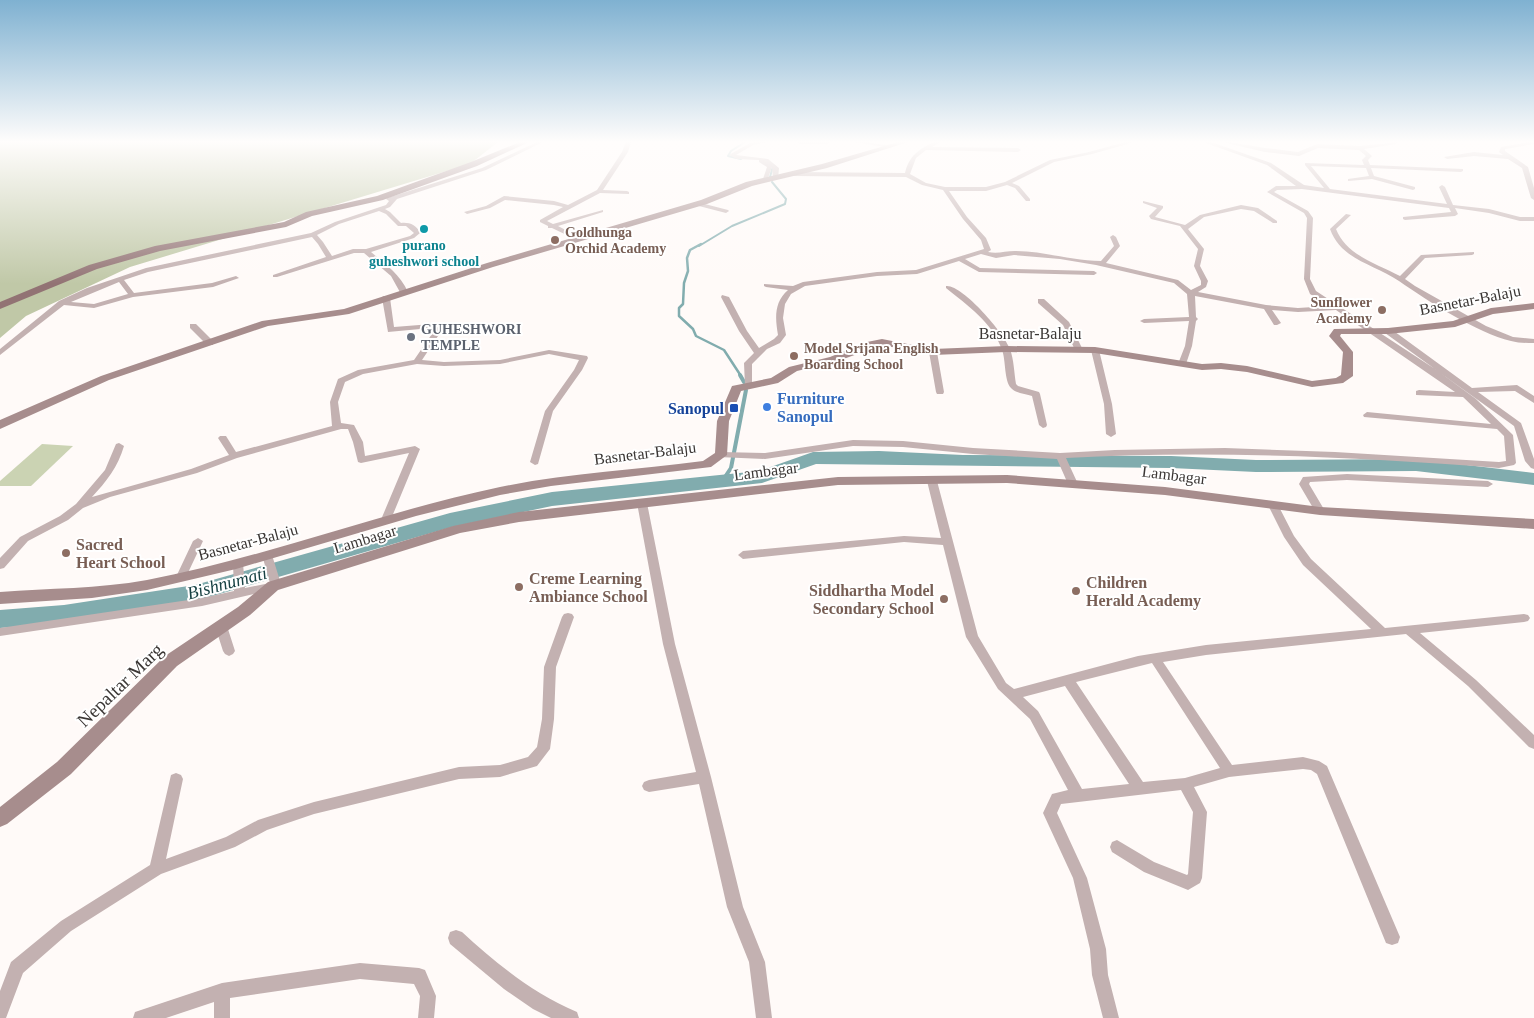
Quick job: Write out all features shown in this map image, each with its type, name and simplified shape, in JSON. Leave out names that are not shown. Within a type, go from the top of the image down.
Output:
[{"type":"main road","points":[[0,306],[93,267],[158,248],[286,224],[310,214],[380,198],[404,190]]},
{"type":"street","points":[[345,206],[394,198],[420,190]]},
{"type":"street","points":[[0,425],[105,378],[266,323],[345,312],[404,292],[697,204],[735,190]]},
{"type":"street","points":[[740,388],[748,363],[764,347],[777,341],[782,335],[779,313],[784,298],[793,288],[803,284],[876,274],[917,272],[988,250],[984,239],[964,218],[945,190]]},
{"type":"street","points":[[1019,190],[1028,200]]},
{"type":"street","points":[[723,455],[765,456],[853,443],[903,444],[1061,458],[1130,451],[1296,452],[1511,463],[1508,435],[1473,401],[1313,292],[1307,279],[1310,218],[1306,212],[1270,192],[1274,190]]},
{"type":"street","points":[[1316,190],[1452,206],[1489,211],[1520,219],[1534,219]]},
{"type":"street","points":[[1405,218],[1455,214],[1443,190]]},
{"type":"street","points":[[579,239],[550,227],[542,221],[599,191],[627,194]]},
{"type":"street","points":[[0,353],[62,303],[90,290],[162,267],[313,235],[337,223],[388,206],[394,198]]},
{"type":"street","points":[[467,212],[488,206],[504,198],[554,202],[569,207]]},
{"type":"street","points":[[1145,202],[1161,208],[1152,216],[1153,218],[1185,228],[1189,235],[1200,245],[1201,249],[1195,263],[1196,269],[1205,281],[1204,286],[1191,292]]},
{"type":"street","points":[[697,204],[726,210]]},
{"type":"street","points":[[1185,228],[1202,216],[1241,207],[1256,209],[1276,222]]},
{"type":"street","points":[[275,276],[353,251],[366,251],[412,237],[417,233],[416,230],[407,224],[400,225],[388,213],[380,209]]},
{"type":"street","points":[[550,227],[601,211]]},
{"type":"street","points":[[1348,215],[1333,229],[1334,236],[1343,247],[1402,279],[1412,288],[1483,328],[1499,334],[1534,341]]},
{"type":"street","points":[[313,235],[321,242],[330,258]]},
{"type":"street","points":[[1096,263],[1104,263],[1117,246],[1113,237]]},
{"type":"street","points":[[366,251],[379,264],[396,276],[404,292]]},
{"type":"street","points":[[983,253],[996,256],[1014,253],[1060,256],[1176,281],[1191,292],[1266,307],[1298,310],[1336,308]]},
{"type":"street","points":[[1402,279],[1423,256],[1472,253]]},
{"type":"street","points":[[960,259],[979,270],[1094,274]]},
{"type":"street","points":[[62,303],[94,306],[132,295],[213,285],[236,278]]},
{"type":"street","points":[[120,279],[132,295]]},
{"type":"street","points":[[766,285],[793,288]]},
{"type":"street","points":[[948,287],[984,318],[1006,349],[1012,384],[1015,388],[1036,394],[1043,425]]},
{"type":"street","points":[[1182,364],[1190,347],[1194,319],[1191,292]]},
{"type":"street","points":[[726,297],[743,331],[758,353]]},
{"type":"street","points":[[386,298],[391,330],[430,326],[438,329],[417,362]]},
{"type":"street","points":[[1041,301],[1066,324],[1079,350]]},
{"type":"street","name":"Basnetar-Balaju","points":[[0,598],[109,590],[182,577],[268,558],[385,522],[500,491],[564,480],[706,464],[723,455],[724,421],[740,388],[774,381],[793,369],[834,359],[871,344],[892,344],[933,352],[1006,349],[1095,350],[1182,364],[1247,369],[1312,384],[1340,381],[1347,376],[1348,352],[1334,336],[1338,331],[1372,331],[1455,324],[1491,311],[1534,306]]},
{"type":"street","points":[[1266,307],[1277,324]]},
{"type":"street","points":[[1144,320],[1194,319]]},
{"type":"street","points":[[193,326],[210,343]]},
{"type":"street","points":[[1388,330],[1518,425],[1530,461],[1534,466]]},
{"type":"street","points":[[1095,350],[1106,396],[1111,434]]},
{"type":"street","points":[[337,427],[334,402],[341,382],[361,372],[417,362],[444,364],[500,362],[549,352],[582,357],[578,370],[549,411],[535,462]]},
{"type":"street","points":[[933,352],[940,392]]},
{"type":"street","points":[[1472,390],[1517,388],[1534,400]]},
{"type":"street","points":[[1419,393],[1464,395]]},
{"type":"street","points":[[1473,401],[1485,400]]},
{"type":"street","points":[[1367,415],[1500,427]]},
{"type":"street","points":[[79,506],[107,495],[194,471],[234,456],[337,427],[351,427],[358,442],[362,460],[415,449],[385,522]]},
{"type":"street","points":[[223,438],[234,456]]},
{"type":"street","points":[[0,565],[24,539],[64,518],[79,506],[109,472],[117,457],[119,446]]},
{"type":"street","points":[[1061,458],[1073,484]]},
{"type":"street","points":[[1320,511],[1304,484],[1306,479],[1366,477],[1488,484]]},
{"type":"street","name":"Lambagar","points":[[275,582],[458,529],[519,517],[838,481],[1007,479],[1165,491],[1320,511],[1534,524]]},
{"type":"street","points":[[932,481],[972,637],[1002,686],[1034,715],[1078,795]]},
{"type":"street","points":[[642,503],[669,644],[704,777],[735,908],[757,962],[764,1018]]},
{"type":"street","points":[[1273,505],[1306,562],[1383,633]]},
{"type":"street","points":[[743,555],[904,539],[948,542]]},
{"type":"street","points":[[182,577],[198,541]]},
{"type":"street","points":[[0,632],[202,602],[240,589],[275,582],[268,558]]},
{"type":"street","points":[[238,566],[240,589]]},
{"type":"street","name":"Nepaltar Marg","points":[[0,818],[64,768],[171,661],[196,642],[244,611],[275,582]]},
{"type":"street","points":[[1,1006],[17,968],[66,926],[156,869],[230,842],[263,825],[314,808],[459,773],[500,771],[532,762],[543,749],[548,719],[550,667],[568,617]]},
{"type":"street","points":[[1012,695],[1138,661],[1206,650],[1524,618]]},
{"type":"street","points":[[221,626],[229,651]]},
{"type":"street","points":[[1409,630],[1472,683],[1534,743]]},
{"type":"street","points":[[1156,659],[1229,771]]},
{"type":"street","points":[[1068,680],[1140,789]]},
{"type":"street","points":[[1111,1018],[1100,975],[1098,949],[1080,878],[1050,813],[1057,798],[1185,784],[1229,771],[1303,763],[1314,764],[1322,770],[1392,937]]},
{"type":"street","points":[[648,786],[704,777]]},
{"type":"street","points":[[156,869],[176,778]]},
{"type":"street","points":[[1117,847],[1149,867],[1176,879],[1188,883],[1195,878],[1200,812],[1185,784]]},
{"type":"street","points":[[456,938],[545,1013],[571,1018]]},
{"type":"street","points":[[141,1018],[222,991],[360,971],[419,976],[428,996],[426,1018]]},
{"type":"street","points":[[222,991],[222,1018]]},
{"type":"green space","points":[[0,190],[386,190],[130,267],[26,316],[0,338]]},
{"type":"green space","points":[[42,444],[73,446],[31,486],[0,486],[0,481]]},
{"type":"waterway","points":[[699,246],[732,226],[785,204],[786,199],[778,190]]},
{"type":"waterway","points":[[701,244],[690,250],[687,258],[688,271],[684,283],[683,304],[679,308],[679,316],[693,329],[696,336],[724,350],[741,376]]},
{"type":"waterway","points":[[740,375],[744,382]]},
{"type":"waterway","points":[[721,483],[731,468],[746,390]]},
{"type":"waterway","name":"Bishnumati","points":[[0,619],[64,614],[195,593],[450,520],[552,499],[762,477],[813,458],[879,457],[963,461],[1171,462],[1256,466],[1416,465],[1534,479]]},
{"type":"place","name":"purano guheshwori school","points":[[424,229]]},
{"type":"place","name":"Goldhunga Orchid Academy","points":[[555,240]]},
{"type":"place","name":"Sunflower Academy","points":[[1382,310]]},
{"type":"place","name":"GUHESHWORI TEMPLE","points":[[411,337]]},
{"type":"place","name":"Model Srijana English Boarding School","points":[[794,356]]},
{"type":"place","name":"Furniture Sanopul","points":[[767,407]]},
{"type":"place","name":"Sanopul","points":[[734,408]]},
{"type":"place","name":"Sacred Heart School","points":[[66,553]]},
{"type":"place","name":"Creme Learning Ambiance School","points":[[519,587]]},
{"type":"place","name":"Children Herald Academy","points":[[1076,591]]},
{"type":"place","name":"Siddhartha Model Secondary School","points":[[944,599]]}]
